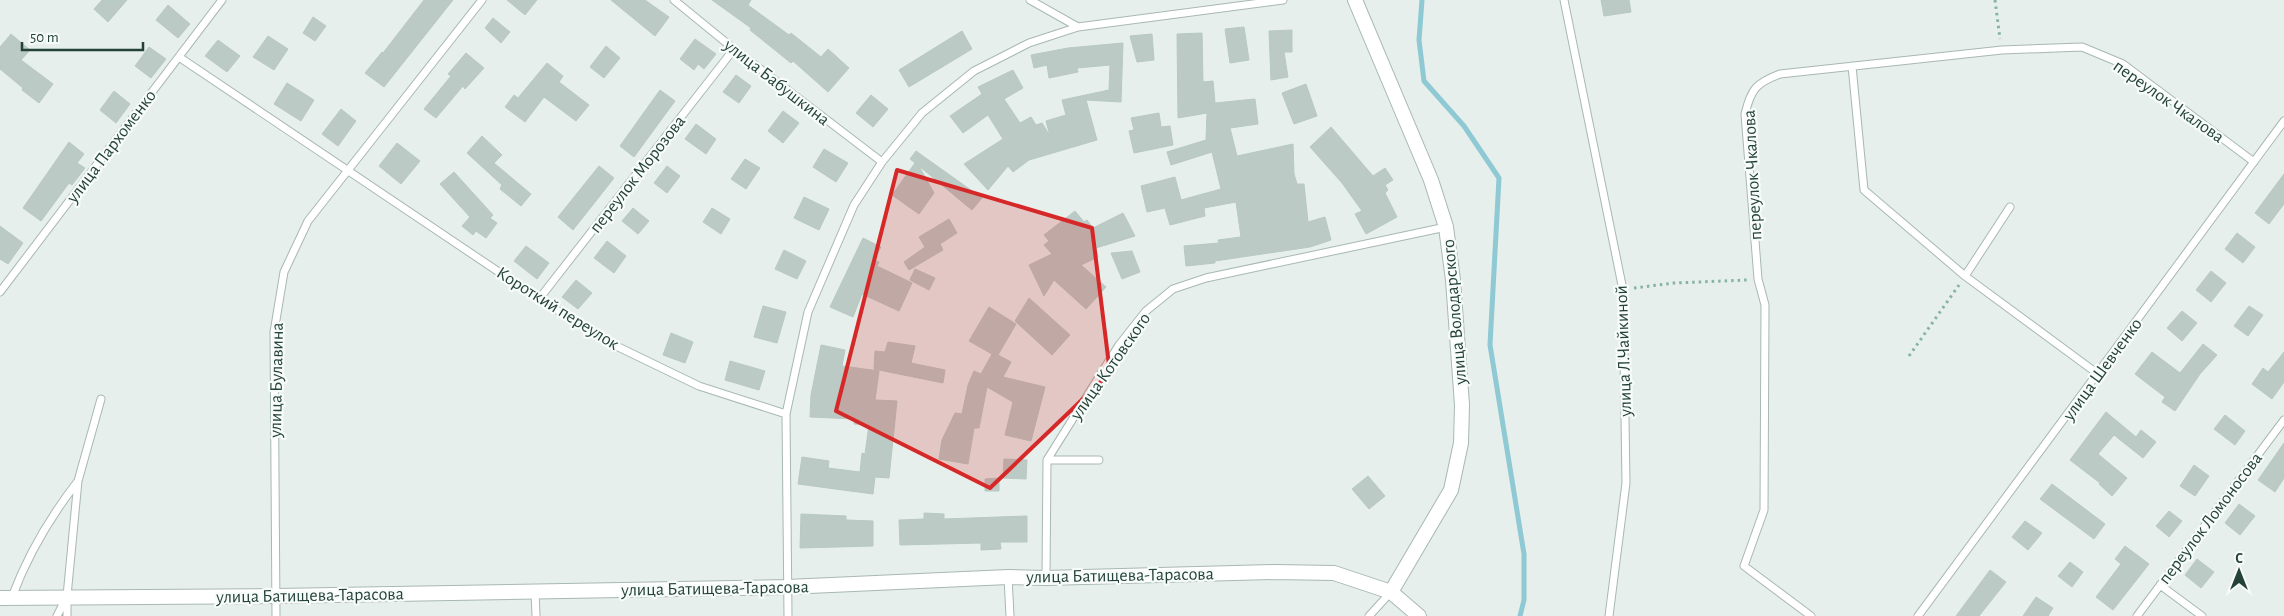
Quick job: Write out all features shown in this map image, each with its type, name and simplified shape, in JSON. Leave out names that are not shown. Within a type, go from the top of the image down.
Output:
[{"type":"street","name":"улица Володарского","points":[[1355,0],[1431,180],[1446,227],[1453,280],[1462,405],[1461,443],[1450,490],[1391,592]]},
{"type":"street","name":"улица Батищева-Тарасова","points":[[6,597],[276,596],[787,587],[1008,576],[1046,578],[1275,572],[1334,573],[1391,592],[1418,616]]},
{"type":"lane","name":"улица Пархоменко","points":[[0,292],[222,0]]},
{"type":"lane","name":"улица Булавина","points":[[276,616],[274,332],[284,272],[308,221],[482,0]]},
{"type":"lane","name":"улица Бабушкина","points":[[674,0],[734,49],[882,162]]},
{"type":"lane","points":[[1030,0],[1078,27]]},
{"type":"lane","points":[[788,616],[786,414],[808,312],[854,205],[882,162],[922,113],[974,72],[1029,43],[1078,27],[1283,0]]},
{"type":"lane","name":"улица Л.Чайкиной","points":[[1564,0],[1623,290],[1626,483],[1609,616]]},
{"type":"lane","name":"переулок Чкалова","points":[[1812,616],[1744,566],[1764,510],[1765,305],[1758,279],[1745,114],[1749,95],[1762,81],[1780,74],[2002,50],[2082,47],[2123,64],[2254,162]]},
{"type":"lane","name":"переулок Морозова","points":[[539,299],[734,49]]},
{"type":"lane","name":"Короткий переулок","points":[[179,57],[539,299],[608,342],[699,386],[786,414]]},
{"type":"lane","points":[[1852,66],[1864,190],[1965,276],[2098,374]]},
{"type":"lane","name":"улица Шевченко","points":[[1918,616],[2284,121]]},
{"type":"lane","points":[[1965,276],[2010,207]]},
{"type":"lane","name":"улица Котовского","points":[[1047,460],[1119,346],[1146,311],[1173,289],[1206,278],[1446,227]]},
{"type":"lane","points":[[68,616],[67,596],[78,481],[101,399]]},
{"type":"lane","name":"переулок Ломоносова","points":[[2137,616],[2284,420]]},
{"type":"lane","points":[[1046,578],[1047,460],[1099,460]]},
{"type":"lane","points":[[6,597],[58,507],[78,481]]},
{"type":"lane","points":[[1008,576],[1010,616]]},
{"type":"lane","points":[[2160,585],[2202,616]]},
{"type":"lane","points":[[535,591],[536,616]]},
{"type":"lane","name":"улица Володарского","points":[[1369,616],[1391,592]]},
{"type":"lane","points":[[57,616],[67,596]]},
{"type":"path","points":[[1995,0],[2002,50]]},
{"type":"path","points":[[1909,356],[1965,276]]},
{"type":"path","points":[[1623,290],[1674,283],[1758,279]]},
{"type":"highlighted area","points":[[897,170],[1092,228],[1110,373],[990,488],[836,411]]},
{"type":"building","points":[[102,0],[127,0],[108,22],[94,9]]},
{"type":"building","points":[[424,0],[453,0],[384,87],[365,73]]},
{"type":"building","points":[[507,0],[537,0],[525,15]]},
{"type":"building","points":[[611,0],[645,0],[669,17],[655,36]]},
{"type":"building","points":[[712,0],[751,0],[748,5],[789,35],[791,33],[821,57],[828,49],[849,68],[828,92],[793,61],[791,63],[750,30],[751,28]]},
{"type":"building","points":[[1601,0],[1629,0],[1631,12],[1604,16]]},
{"type":"building","points":[[168,5],[190,24],[178,38],[156,20]]},
{"type":"building","points":[[313,17],[326,26],[315,41],[303,33]]},
{"type":"building","points":[[493,18],[510,32],[501,43],[485,28]]},
{"type":"building","points":[[1244,27],[1249,60],[1230,63],[1225,29]]},
{"type":"building","points":[[1292,30],[1292,52],[1284,52],[1288,77],[1271,80],[1269,31]]},
{"type":"building","points":[[962,31],[972,49],[909,87],[899,70]]},
{"type":"building","points":[[1202,33],[1203,82],[1213,81],[1215,103],[1255,99],[1258,124],[1230,128],[1237,156],[1293,144],[1294,174],[1297,184],[1304,184],[1308,222],[1325,217],[1331,240],[1310,247],[1186,266],[1184,246],[1219,243],[1218,240],[1241,237],[1236,202],[1204,208],[1205,216],[1170,225],[1165,208],[1147,212],[1141,186],[1175,177],[1181,200],[1221,189],[1212,152],[1171,165],[1167,152],[1206,140],[1207,113],[1178,118],[1177,34]]},
{"type":"building","points":[[11,34],[30,50],[21,60],[53,84],[39,103],[0,69],[0,47]]},
{"type":"building","points":[[1152,34],[1154,60],[1137,62],[1130,36]]},
{"type":"building","points":[[268,36],[288,49],[274,70],[253,57]]},
{"type":"building","points":[[695,39],[716,54],[704,69],[698,64],[694,70],[680,59]]},
{"type":"building","points":[[218,40],[240,56],[227,72],[205,56]]},
{"type":"building","points":[[1123,43],[1121,102],[1086,100],[1097,140],[1029,160],[1013,172],[1008,166],[988,190],[964,164],[1003,139],[988,115],[963,133],[950,116],[982,94],[978,87],[1013,70],[1023,88],[1004,99],[1020,123],[1031,117],[1036,125],[1042,123],[1050,136],[1046,121],[1066,115],[1062,100],[1109,90],[1110,65],[1077,68],[1078,72],[1049,78],[1047,65],[1034,68],[1031,55],[1068,48]]},
{"type":"building","points":[[606,46],[620,58],[604,78],[590,67]]},
{"type":"building","points":[[149,47],[166,59],[151,78],[135,66]]},
{"type":"building","points":[[466,53],[484,68],[465,89],[463,86],[436,118],[424,109],[451,76],[448,74]]},
{"type":"building","points":[[547,63],[563,76],[559,82],[589,105],[576,121],[544,97],[525,122],[505,107],[514,95],[518,98]]},
{"type":"building","points":[[736,75],[751,86],[739,103],[723,92]]},
{"type":"building","points":[[287,83],[314,100],[301,121],[274,104]]},
{"type":"building","points":[[1306,84],[1317,116],[1294,124],[1282,93]]},
{"type":"building","points":[[660,90],[675,101],[634,157],[620,146]]},
{"type":"building","points":[[114,91],[130,104],[116,123],[100,110]]},
{"type":"building","points":[[871,95],[888,109],[873,127],[856,113]]},
{"type":"building","points":[[341,109],[356,121],[338,146],[322,134]]},
{"type":"building","points":[[783,111],[799,123],[783,143],[768,131]]},
{"type":"building","points":[[1159,113],[1161,127],[1170,126],[1173,145],[1134,153],[1129,131],[1134,130],[1131,118]]},
{"type":"building","points":[[696,124],[716,139],[706,154],[685,139]]},
{"type":"building","points":[[1331,127],[1373,176],[1385,168],[1393,180],[1385,185],[1388,190],[1385,193],[1397,217],[1366,234],[1355,214],[1362,211],[1342,183],[1310,147]]},
{"type":"building","points":[[482,136],[502,155],[494,163],[531,194],[521,206],[500,189],[502,185],[467,153]]},
{"type":"building","points":[[69,142],[84,154],[77,163],[85,168],[72,185],[69,183],[41,221],[23,208]]},
{"type":"building","points":[[397,143],[420,161],[401,184],[379,166]]},
{"type":"building","points":[[824,149],[848,163],[836,182],[813,167]]},
{"type":"building","points":[[916,151],[982,198],[972,210],[919,166],[934,193],[919,214],[892,195],[915,163],[910,159]]},
{"type":"building","points":[[745,159],[760,168],[746,189],[731,179]]},
{"type":"building","points":[[599,166],[614,178],[573,230],[558,217]]},
{"type":"building","points":[[667,166],[680,176],[667,193],[654,183]]},
{"type":"building","points":[[454,172],[493,215],[490,218],[497,223],[486,238],[476,231],[473,235],[462,226],[470,217],[440,184]]},
{"type":"building","points":[[2284,174],[2284,204],[2269,224],[2255,213]]},
{"type":"building","points":[[804,197],[829,209],[819,230],[794,218]]},
{"type":"building","points":[[633,208],[649,221],[638,234],[622,221]]},
{"type":"building","points":[[712,208],[730,219],[721,234],[703,222]]},
{"type":"building","points":[[1075,211],[1084,222],[1087,220],[1093,228],[1123,213],[1135,236],[1096,248],[1098,257],[1081,265],[1106,287],[1086,309],[1054,280],[1044,296],[1029,265],[1052,254],[1044,245],[1049,241],[1044,235]]},
{"type":"building","points":[[949,219],[957,233],[940,244],[943,250],[909,270],[904,262],[925,247],[919,237]]},
{"type":"building","points":[[0,226],[23,243],[8,264],[0,259]]},
{"type":"building","points":[[2237,233],[2255,247],[2243,263],[2225,249]]},
{"type":"building","points":[[863,238],[881,247],[874,260],[879,262],[877,266],[912,283],[899,311],[862,294],[853,317],[830,307]]},
{"type":"building","points":[[607,241],[626,256],[614,273],[594,258]]},
{"type":"building","points":[[526,246],[549,263],[537,279],[514,261]]},
{"type":"building","points":[[784,250],[806,261],[797,279],[775,269]]},
{"type":"building","points":[[1132,251],[1140,272],[1122,279],[1111,253]]},
{"type":"building","points":[[915,269],[935,278],[929,290],[910,280]]},
{"type":"building","points":[[2211,271],[2226,283],[2211,302],[2196,290]]},
{"type":"building","points":[[576,280],[592,293],[578,309],[562,297]]},
{"type":"building","points":[[1029,298],[1070,335],[1052,355],[1015,321]]},
{"type":"building","points":[[763,306],[786,312],[777,343],[754,337]]},
{"type":"building","points":[[2249,306],[2263,315],[2248,336],[2234,326]]},
{"type":"building","points":[[989,307],[1016,324],[998,355],[1011,362],[1003,377],[1045,387],[1031,441],[1005,435],[1013,402],[987,387],[979,428],[974,428],[968,464],[939,459],[942,440],[955,413],[962,414],[968,385],[974,371],[981,374],[992,354],[969,341]]},
{"type":"building","points":[[2182,311],[2197,323],[2182,341],[2167,328]]},
{"type":"building","points":[[671,333],[693,342],[685,363],[663,355]]},
{"type":"building","points":[[888,342],[915,346],[911,363],[945,370],[943,383],[874,369],[875,351],[885,352]]},
{"type":"building","points":[[2203,344],[2217,355],[2200,374],[2175,411],[2162,402],[2165,397],[2135,374],[2152,352],[2180,373]]},
{"type":"building","points":[[821,345],[845,350],[842,366],[879,371],[875,400],[897,401],[889,478],[875,477],[873,494],[798,484],[802,457],[829,461],[828,468],[860,472],[862,453],[865,454],[869,425],[854,424],[855,419],[810,417],[811,395]]},
{"type":"building","points":[[2284,352],[2284,382],[2272,399],[2252,384],[2263,368],[2268,372]]},
{"type":"building","points":[[730,361],[765,371],[759,390],[725,380]]},
{"type":"building","points":[[2106,412],[2136,437],[2141,430],[2156,442],[2143,458],[2114,435],[2098,454],[2127,478],[2112,496],[2100,483],[2070,460]]},
{"type":"building","points":[[2225,415],[2245,431],[2235,445],[2214,429]]},
{"type":"building","points":[[2284,443],[2284,478],[2275,492],[2258,480]]},
{"type":"building","points":[[1004,459],[1027,460],[1026,479],[1003,478]]},
{"type":"building","points":[[2194,465],[2209,476],[2195,496],[2180,486]]},
{"type":"building","points":[[1368,476],[1385,496],[1369,509],[1352,489]]},
{"type":"building","points":[[999,478],[999,491],[985,491],[985,479]]},
{"type":"building","points":[[2052,484],[2105,524],[2094,539],[2040,499]]},
{"type":"building","points":[[2239,504],[2255,516],[2240,535],[2225,523]]},
{"type":"building","points":[[2169,511],[2182,521],[2169,537],[2156,526]]},
{"type":"building","points":[[924,513],[944,514],[944,519],[1027,516],[1027,542],[1000,542],[1001,549],[981,550],[981,543],[900,545],[899,520],[924,519]]},
{"type":"building","points":[[801,514],[846,516],[846,520],[873,521],[873,546],[800,548]]},
{"type":"building","points":[[2025,521],[2042,533],[2028,550],[2012,537]]},
{"type":"building","points":[[2125,546],[2149,564],[2113,610],[2096,597],[2121,564],[2115,559]]},
{"type":"building","points":[[2197,559],[2214,572],[2201,588],[2185,575]]},
{"type":"building","points":[[2070,562],[2083,572],[2072,587],[2058,576]]},
{"type":"building","points":[[1990,570],[2006,582],[1979,616],[1956,616]]},
{"type":"building","points":[[2036,597],[2053,608],[2048,616],[2023,616]]},
{"type":"waterway","points":[[1422,0],[1419,40],[1424,81],[1464,126],[1499,178],[1490,345],[1524,554],[1524,600],[1520,616]]}]
